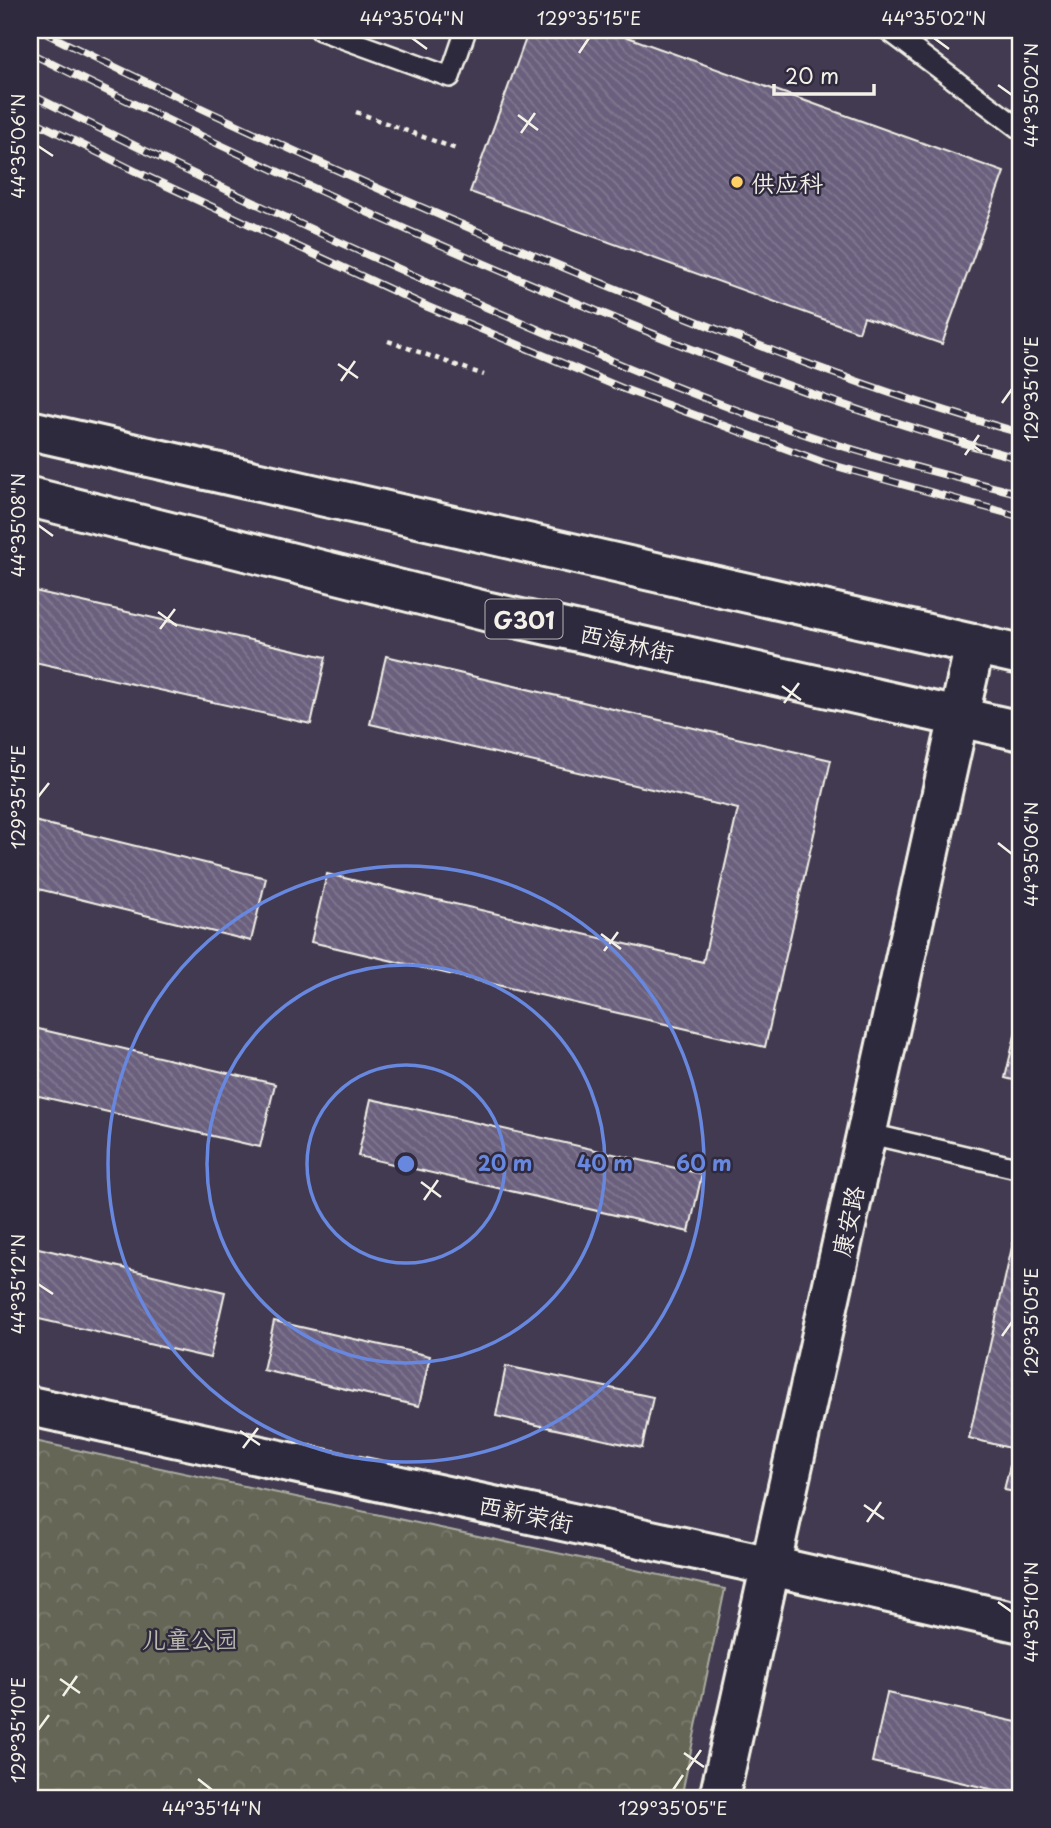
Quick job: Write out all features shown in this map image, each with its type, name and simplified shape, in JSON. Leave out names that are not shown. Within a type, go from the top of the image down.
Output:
[{"type":"main road","points":[[30,430],[1021,654]]},
{"type":"main road","name":"西海林街","points":[[30,497],[485,611],[1021,730]]},
{"type":"main road","name":"康安路","points":[[719,1798],[975,644]]},
{"type":"main road","name":"西新荣街","points":[[30,1406],[771,1566],[1021,1623]]},
{"type":"lane","points":[[320,30],[450,76],[466,30]]},
{"type":"lane","points":[[888,30],[1021,130]]},
{"type":"lane","points":[[866,1133],[1021,1169]]},
{"type":"path","points":[[356,112],[456,149]]},
{"type":"path","points":[[388,341],[484,375]]},
{"type":"green space","name":"儿童公园","points":[[30,1440],[725,1589],[681,1798],[30,1798]]},
{"type":"building","name":"供应科","points":[[529,30],[608,30],[1004,172],[942,344],[864,317],[859,332],[470,192]]},
{"type":"building","points":[[30,590],[326,657],[311,724],[30,661]]},
{"type":"building","points":[[386,656],[831,760],[765,1047],[311,942],[327,874],[703,962],[738,809],[370,724]]},
{"type":"building","points":[[30,820],[266,878],[251,941],[30,887]]},
{"type":"building","points":[[1021,1010],[1021,1082],[1005,1078]]},
{"type":"building","points":[[30,1027],[275,1084],[260,1147],[30,1094]]},
{"type":"building","points":[[371,1099],[702,1174],[689,1232],[358,1156]]},
{"type":"building","points":[[1019,1216],[1021,1493],[1004,1490],[1014,1449],[969,1438]]},
{"type":"building","points":[[30,1246],[225,1292],[210,1358],[30,1317]]},
{"type":"building","points":[[274,1321],[430,1356],[419,1406],[263,1370]]},
{"type":"building","points":[[506,1366],[653,1397],[642,1448],[496,1416]]},
{"type":"building","points":[[887,1693],[1021,1723],[1021,1796],[872,1762]]},
{"type":"railway","points":[[39,30],[314,160],[594,280],[859,382],[1021,433]]},
{"type":"railway","points":[[30,53],[343,202],[594,310],[775,381],[897,423],[1021,459]]},
{"type":"railway","points":[[30,94],[336,241],[674,386],[829,442],[1021,494]]},
{"type":"railway","points":[[30,119],[137,172],[428,307],[624,389],[825,463],[1021,517]]},
{"type":"place","name":"供应科","points":[[737,182]]}]
